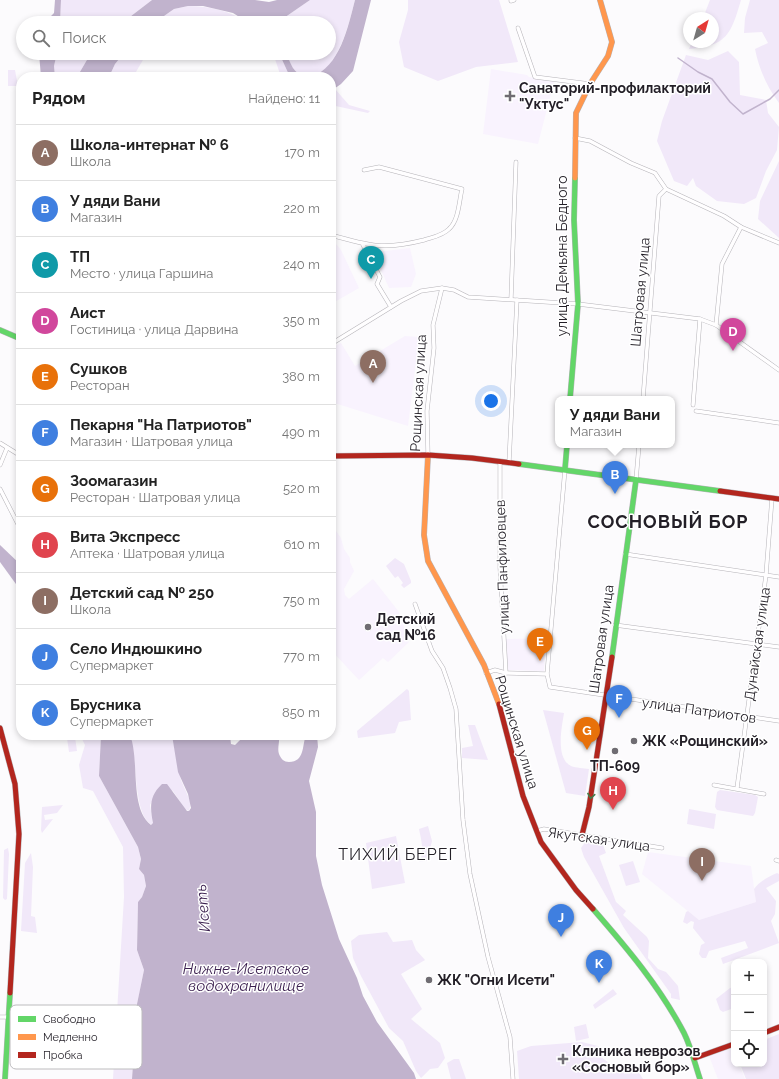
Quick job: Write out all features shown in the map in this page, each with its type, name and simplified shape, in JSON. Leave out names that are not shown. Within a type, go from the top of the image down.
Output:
[{"type":"street","points":[[518,28],[535,77],[590,84],[608,56],[612,42],[600,0]]},
{"type":"street","name":"улица Демьяна Бедного","points":[[570,396],[578,304],[574,220],[576,113],[590,84]]},
{"type":"street","points":[[575,138],[590,141],[631,163],[654,173],[666,189],[724,216],[741,227],[779,243]]},
{"type":"street","points":[[511,299],[516,162]]},
{"type":"street","points":[[336,236],[363,244],[384,247],[441,235],[450,228],[456,216],[462,189],[379,167],[364,170]]},
{"type":"street","name":"Шатровая улица","points":[[643,396],[660,196],[666,189]]},
{"type":"street","points":[[716,325],[722,264],[741,227]]},
{"type":"street","points":[[363,244],[380,277],[377,284],[391,308]]},
{"type":"street","points":[[336,341],[421,291],[442,288],[454,290],[468,298],[511,299],[578,304],[700,319],[716,325],[779,370]]},
{"type":"street","name":"Рощинская улица","points":[[442,288],[433,325],[434,348],[427,411],[428,455],[424,535],[428,561],[486,672],[498,704],[523,796],[541,842],[564,876],[628,949],[662,994],[685,1034],[700,1079]]},
{"type":"street","points":[[509,462],[517,300]]},
{"type":"street","points":[[692,405],[700,319]]},
{"type":"street","points":[[0,330],[16,337]]},
{"type":"street","points":[[696,411],[779,423]]},
{"type":"street","points":[[0,444],[16,453]]},
{"type":"street","points":[[0,465],[7,448]]},
{"type":"street","points":[[486,672],[495,670],[506,673],[547,674],[567,448]]},
{"type":"street","name":"Шатровая улица","points":[[582,835],[589,807],[636,480],[639,448]]},
{"type":"street","points":[[336,456],[428,455],[500,461],[779,499]]},
{"type":"street","name":"улица Панфиловцев","points":[[500,461],[500,568],[506,673]]},
{"type":"street","points":[[0,489],[16,520]]},
{"type":"street","name":"Дунайская улица","points":[[737,788],[766,575],[772,498]]},
{"type":"street","points":[[625,554],[779,577]]},
{"type":"street","points":[[415,604],[432,651],[443,668],[456,709],[463,820],[470,874],[488,957],[510,1037],[513,1079]]},
{"type":"street","points":[[615,625],[779,647]]},
{"type":"street","name":"улица Патриотов","points":[[547,674],[550,687],[779,721]]},
{"type":"street","points":[[0,728],[15,784],[18,834],[11,1005]]},
{"type":"street","points":[[714,785],[764,794]]},
{"type":"street","name":"Якутская улица","points":[[537,831],[544,830],[582,835],[662,848]]},
{"type":"street","points":[[0,1016],[10,1018],[5,1079]]},
{"type":"street","points":[[767,1031],[779,1027]]},
{"type":"street","points":[[694,1058],[731,1045]]},
{"type":"shaded area","points":[[61,0],[152,0],[131,16],[60,16]]},
{"type":"shaded area","points":[[310,0],[355,0],[342,44],[336,55],[336,16],[287,16]]},
{"type":"shaded area","points":[[408,0],[499,0],[518,62],[476,67],[438,81],[404,67],[399,42],[408,10]]},
{"type":"shaded area","points":[[710,0],[741,0],[730,30],[726,36],[719,42],[719,12],[705,12]]},
{"type":"shaded area","points":[[750,0],[779,0],[779,103],[764,78],[755,49],[768,43],[762,32],[744,33],[745,18]]},
{"type":"shaded area","points":[[188,6],[204,7],[220,10],[236,16],[164,16],[174,9]]},
{"type":"shaded area","points":[[728,51],[739,62],[740,95],[766,100],[768,113],[779,127],[777,150],[766,171],[756,198],[744,204],[717,201],[696,186],[693,178],[687,186],[674,181],[657,141],[662,121],[686,55],[708,60]]},
{"type":"shaded area","points":[[55,60],[87,60],[80,72],[55,72]]},
{"type":"shaded area","points":[[118,60],[143,60],[136,72],[111,72]]},
{"type":"shaded area","points":[[275,60],[282,60],[288,72],[279,72]]},
{"type":"shaded area","points":[[289,60],[333,60],[320,72],[296,72]]},
{"type":"shaded area","points":[[491,69],[527,75],[529,77],[554,82],[538,144],[483,134]]},
{"type":"shaded area","points":[[8,70],[15,70],[16,86],[8,86]]},
{"type":"shaded area","points":[[336,90],[349,105],[370,111],[368,113],[336,106]]},
{"type":"shaded area","points":[[779,161],[779,238],[758,219],[760,201]]},
{"type":"shaded area","points":[[336,244],[341,250],[359,288],[336,301]]},
{"type":"shaded area","points":[[410,248],[416,274],[411,287],[389,288],[377,261],[377,252]]},
{"type":"shaded area","points":[[405,336],[419,337],[408,426],[336,404],[336,346],[341,343],[355,366]]},
{"type":"shaded area","name":"Детский сад №16","points":[[336,531],[341,538],[344,549],[350,558],[354,571],[344,589],[345,595],[349,599],[373,579],[399,612],[409,642],[388,662],[383,658],[359,680],[336,655]]},
{"type":"shaded area","points":[[395,558],[404,564],[411,581],[411,583],[404,588],[401,585],[403,583],[398,576],[395,578],[386,566]]},
{"type":"shaded area","points":[[546,638],[544,671],[508,670],[506,639]]},
{"type":"shaded area","points":[[407,689],[409,691],[411,720],[399,722],[395,733],[358,738],[357,731]]},
{"type":"shaded area","points":[[543,710],[564,713],[561,749],[566,762],[571,766],[589,769],[585,796],[566,793]]},
{"type":"shaded area","points":[[468,725],[475,725],[488,760],[462,758],[462,748],[473,746]]},
{"type":"shaded area","points":[[67,740],[75,740],[77,751],[69,752]]},
{"type":"shaded area","points":[[82,740],[101,740],[99,776],[138,847],[141,859],[139,869],[144,875],[146,886],[142,897],[138,902],[137,950],[144,970],[137,1005],[117,1005],[124,897],[123,847],[93,791],[83,788],[79,765],[85,745]]},
{"type":"shaded area","points":[[131,740],[173,740],[181,780],[191,803],[189,811],[185,809],[173,791],[160,786],[150,805],[152,825],[146,819],[141,809],[138,797]]},
{"type":"shaded area","points":[[720,790],[755,795],[758,797],[753,816],[717,810],[715,807],[717,792]]},
{"type":"shaded area","points":[[63,805],[57,813],[44,815],[45,820],[53,819],[42,833],[42,807]]},
{"type":"shaded area","points":[[689,809],[716,814],[714,829],[687,824]]},
{"type":"shaded area","points":[[428,826],[432,841],[427,861],[419,862],[422,850],[419,829]]},
{"type":"shaded area","points":[[396,836],[405,883],[372,889],[366,843]]},
{"type":"shaded area","points":[[586,841],[603,845],[606,853],[599,856],[616,902],[626,911],[623,915],[647,937],[649,941],[648,958],[658,969],[666,972],[678,986],[680,1000],[671,998],[671,994],[624,928],[584,857],[581,848]]},
{"type":"shaded area","points":[[8,848],[7,899],[5,900],[3,898],[4,850]]},
{"type":"shaded area","points":[[648,852],[751,866],[756,902],[699,920],[642,874]]},
{"type":"shaded area","points":[[31,853],[33,867],[31,916],[35,917],[37,933],[21,931],[25,863]]},
{"type":"shaded area","points":[[633,861],[640,882],[626,886],[619,865]]},
{"type":"shaded area","points":[[777,873],[779,874],[779,881],[766,888],[776,901],[775,914],[771,921],[779,943],[736,959],[731,959],[731,961],[723,964],[721,958],[748,948],[745,941],[709,951],[706,958],[702,958],[699,954],[701,945],[705,943],[693,928],[694,922],[691,921],[687,924],[683,922],[686,912],[688,911],[699,920],[756,902],[754,889],[764,880]]},
{"type":"shaded area","points":[[387,932],[393,942],[412,940],[416,950],[425,960],[401,974],[422,1009],[411,1019],[440,1043],[445,1058],[438,1068],[430,1069],[421,1078],[416,1071],[403,1041],[389,1028],[353,958],[351,941],[359,935]]},
{"type":"shaded area","points":[[730,988],[731,1009],[723,1012],[720,1010],[716,999]]},
{"type":"shaded area","points":[[613,989],[617,994],[595,1009],[593,1005]]},
{"type":"shaded area","points":[[586,1024],[589,1038],[576,1041],[574,1027]]},
{"type":"shaded area","points":[[779,1034],[779,1079],[746,1079],[741,1067],[767,1067],[767,1039]]},
{"type":"shaded area","name":"Клиника неврозов «Сосновый бор»","points":[[582,1042],[598,1046],[604,1050],[601,1057],[609,1063],[634,1065],[643,1079],[519,1079],[517,1051],[531,1046]]},
{"type":"shaded area","points":[[731,1048],[731,1067],[740,1067],[745,1079],[718,1079],[709,1056]]},
{"type":"shaded area","points":[[454,1059],[459,1059],[466,1079],[451,1079],[447,1063]]},
{"type":"shaded area","points":[[114,1069],[133,1069],[132,1079],[113,1079]]},
{"type":"water","points":[[55,0],[61,0],[60,16],[51,16],[54,13]]},
{"type":"water","points":[[152,0],[255,0],[269,2],[277,0],[310,0],[287,16],[238,16],[233,13],[203,6],[188,6],[174,9],[164,16],[131,16]]},
{"type":"water","points":[[355,0],[371,0],[353,71],[336,88],[336,72],[321,72],[332,60],[336,60],[336,55],[346,34]]},
{"type":"water","points":[[40,60],[55,60],[55,72],[41,72]]},
{"type":"water","points":[[87,60],[118,60],[111,72],[80,72]]},
{"type":"water","points":[[282,60],[289,60],[296,72],[288,72]]},
{"type":"water","points":[[0,545],[16,560],[16,584],[0,562]]},
{"type":"water","name":"Нижне-Исетское водохранилище","points":[[101,740],[132,740],[137,796],[144,817],[151,825],[153,823],[151,807],[153,798],[162,784],[167,784],[187,811],[191,808],[188,794],[178,772],[173,740],[231,740],[231,744],[235,745],[240,740],[279,740],[279,754],[283,760],[289,762],[298,759],[302,752],[305,740],[317,740],[318,747],[309,781],[316,812],[316,856],[322,885],[339,939],[357,978],[363,996],[377,1022],[414,1073],[416,1079],[132,1079],[133,1069],[142,1069],[142,1005],[137,1005],[144,970],[137,950],[138,902],[142,897],[146,886],[144,875],[139,869],[141,859],[138,847],[99,776]]},
{"type":"waterway","points":[[678,58],[698,72],[712,79],[730,102],[743,114],[770,99],[779,90]]},
{"type":"traffic: fast","points":[[570,396],[578,304],[574,220],[575,178]]},
{"type":"traffic: fast","points":[[0,330],[16,337]]},
{"type":"traffic: fast","points":[[565,469],[567,448]]},
{"type":"traffic: fast","points":[[519,464],[720,491]]},
{"type":"traffic: fast","points":[[612,657],[636,480]]},
{"type":"traffic: fast","points":[[593,909],[654,984],[675,1016],[691,1050],[700,1079]]},
{"type":"traffic: fast","points":[[5,1079],[10,993]]},
{"type":"traffic: slow","points":[[575,178],[576,113],[590,84],[608,56],[612,42],[600,0]]},
{"type":"traffic: slow","points":[[428,455],[424,535],[428,561],[484,665],[499,704]]},
{"type":"traffic: jam","points":[[336,456],[428,455],[472,458],[519,464]]},
{"type":"traffic: jam","points":[[720,491],[779,499]]},
{"type":"traffic: jam","points":[[582,835],[589,807],[612,657]]},
{"type":"traffic: jam","points":[[499,704],[523,796],[541,842],[576,890],[593,909]]},
{"type":"traffic: jam","points":[[0,728],[15,784],[19,834],[10,993]]},
{"type":"traffic: jam","points":[[767,1032],[779,1027]]},
{"type":"traffic: jam","points":[[695,1058],[731,1045]]},
{"type":"place","name":"Санаторий-профилакторий \"Уктус\"","points":[[510,96]]},
{"type":"place","name":"ТП","points":[[371,279]]},
{"type":"place","name":"Аист","points":[[733,351]]},
{"type":"place","name":"Школа-интернат № 6","points":[[373,383]]},
{"type":"place","name":"У дяди Вани","points":[[615,494]]},
{"type":"place","name":"Детский сад №16","points":[[368,627]]},
{"type":"place","name":"Сушков","points":[[540,661]]},
{"type":"place","name":"Пекарня \"На Патриотов\"","points":[[619,718]]},
{"type":"place","name":"ЖК «Рощинский»","points":[[634,741]]},
{"type":"place","name":"Зоомагазин","points":[[587,750]]},
{"type":"place","name":"ТП-609","points":[[615,751]]},
{"type":"place","name":"Вита Экспресс","points":[[613,810]]},
{"type":"place","name":"Детский сад № 250","points":[[702,881]]},
{"type":"place","name":"Село Индюшкино","points":[[561,937]]},
{"type":"place","name":"ЖК \"Огни Исети\"","points":[[429,980]]},
{"type":"place","name":"Брусника","points":[[599,983]]},
{"type":"place","name":"Клиника неврозов «Сосновый бор»","points":[[563,1059]]},
{"type":"district","name":"СОСНОВЫЙ БОР","points":[[668,522]]},
{"type":"district","name":"ТИХИЙ БЕРЕГ","points":[[398,854]]},
{"type":"water label","name":"Исеть","points":[[203,908]]}]
